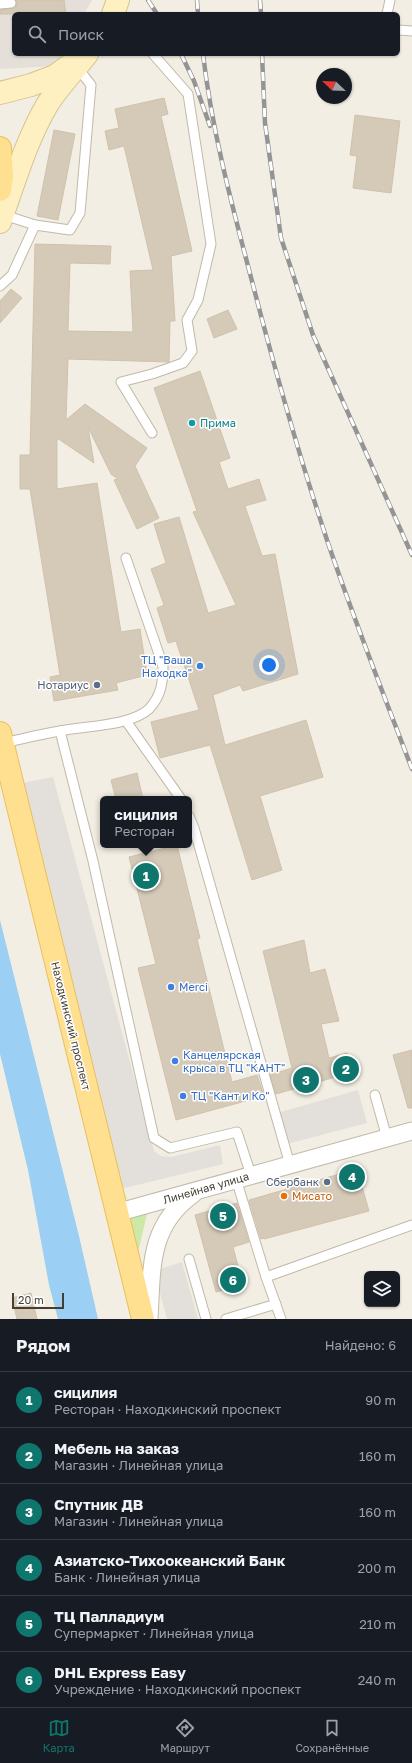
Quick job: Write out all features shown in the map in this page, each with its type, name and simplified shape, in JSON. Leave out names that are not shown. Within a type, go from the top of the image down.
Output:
[{"type":"main road","points":[[114,12],[118,0]]},
{"type":"main road","points":[[0,93],[31,85],[55,76],[79,60]]},
{"type":"main road","points":[[1,217],[27,146],[48,104],[79,60]]},
{"type":"main road","points":[[1,182],[27,146]]},
{"type":"main road","points":[[0,148],[1,182]]},
{"type":"main road","name":"Находкинский проспект","points":[[1,738],[143,1319]]},
{"type":"street","name":"Линейная улица","points":[[116,1213],[412,1131]]},
{"type":"street","points":[[149,1319],[152,1258],[158,1238],[167,1219],[179,1203],[199,1189]]},
{"type":"lane","points":[[387,12],[390,0]]},
{"type":"lane","points":[[0,4],[11,3]]},
{"type":"lane","points":[[400,30],[412,31]]},
{"type":"lane","points":[[152,432],[121,382],[183,364],[192,351],[187,320],[198,300],[211,244],[188,94],[155,56]]},
{"type":"lane","points":[[1,217],[35,225],[70,230],[80,213],[91,85],[79,60]]},
{"type":"lane","points":[[0,286],[12,275],[35,225]]},
{"type":"lane","points":[[1,738],[126,721],[148,709],[160,693],[163,682],[163,666],[126,558]]},
{"type":"lane","points":[[126,721],[179,796]]},
{"type":"lane","points":[[60,731],[93,861],[154,1138],[170,1148],[237,1132],[244,1177],[266,1277],[281,1319]]},
{"type":"lane","points":[[192,824],[290,1165]]},
{"type":"lane","points":[[375,1095],[387,1138]]},
{"type":"lane","points":[[266,1277],[412,1225]]},
{"type":"lane","points":[[189,1259],[206,1319]]},
{"type":"lane","points":[[226,1319],[276,1304]]},
{"type":"shaded area","points":[[0,0],[92,0],[85,12],[12,12],[12,56],[61,56],[56,66],[0,69]]},
{"type":"shaded area","points":[[53,777],[154,1151],[161,1156],[171,1157],[220,1145],[223,1164],[121,1189],[22,783]]},
{"type":"shaded area","points":[[358,1090],[367,1123],[287,1144],[277,1113]]},
{"type":"shaded area","points":[[182,1262],[198,1319],[167,1319],[154,1271]]},
{"type":"green space","points":[[148,1210],[134,1269],[122,1218]]},
{"type":"water","points":[[0,920],[79,1236],[98,1319],[58,1319],[49,1285],[28,1170],[0,1054]]},
{"type":"building","points":[[16,0],[64,0],[66,12],[12,12],[12,14],[0,14],[0,10],[15,8],[17,5]]},
{"type":"building","points":[[164,98],[168,114],[161,116],[192,251],[171,256],[175,321],[170,321],[169,362],[68,359],[66,420],[85,404],[147,448],[135,466],[159,518],[137,529],[114,480],[118,479],[111,474],[88,427],[94,463],[57,438],[57,489],[97,483],[121,632],[140,629],[147,675],[116,683],[118,690],[54,701],[50,677],[60,675],[30,489],[20,489],[20,455],[30,455],[35,244],[111,246],[110,264],[70,263],[68,331],[133,332],[130,271],[153,270],[124,146],[109,150],[105,131],[119,128],[115,109]]},
{"type":"building","points":[[355,115],[400,121],[391,193],[353,188],[357,156],[350,155]]},
{"type":"building","points":[[54,130],[75,134],[58,220],[37,216]]},
{"type":"building","points":[[11,289],[22,298],[0,323],[0,301]]},
{"type":"building","points":[[228,310],[237,329],[214,338],[207,319]]},
{"type":"building","points":[[200,371],[230,458],[219,462],[228,489],[259,479],[266,500],[245,506],[262,556],[275,554],[298,674],[243,691],[240,685],[213,695],[225,745],[306,720],[323,777],[260,796],[282,870],[252,880],[210,745],[160,758],[151,722],[199,710],[176,641],[168,643],[157,608],[164,605],[151,569],[166,563],[154,524],[179,517],[208,613],[236,605],[193,512],[197,511],[154,388]]},
{"type":"building","points":[[137,773],[142,796],[115,796],[111,780]]},
{"type":"building","points":[[165,848],[178,848],[200,938],[197,939],[232,1082],[257,1075],[264,1096],[176,1120],[138,968],[156,964],[129,857]]},
{"type":"building","points":[[304,940],[310,973],[325,969],[339,1021],[321,1024],[329,1058],[347,1053],[353,1072],[276,1094],[270,1075],[292,1068],[263,951]]},
{"type":"building","points":[[412,1050],[412,1108],[408,1108],[393,1055]]},
{"type":"building","points":[[357,1169],[369,1211],[261,1239],[249,1200]]},
{"type":"building","points":[[237,1203],[249,1242],[233,1247],[243,1285],[216,1292],[195,1215]]},
{"type":"building","points":[[31,1293],[37,1319],[17,1319],[12,1298]]},
{"type":"railway","points":[[148,0],[156,12]]},
{"type":"railway","points":[[197,0],[198,12]]},
{"type":"railway","points":[[260,0],[261,12]]},
{"type":"railway","points":[[182,56],[194,81],[210,126]]},
{"type":"railway","points":[[203,56],[212,112],[231,199],[270,349],[297,445],[337,569],[412,769]]},
{"type":"railway","points":[[262,56],[265,123],[281,238],[313,335],[412,555]]},
{"type":"place","name":"Прима","points":[[192,423]]},
{"type":"place","name":"ТЦ \"Ваша Находка\"","points":[[200,666]]},
{"type":"place","name":"Нотариус","points":[[97,685]]},
{"type":"place","name":"сицилия","points":[[146,876]]},
{"type":"place","name":"Merci","points":[[171,987]]},
{"type":"place","name":"Канцелярская крыса в ТЦ \"КАНТ\"","points":[[175,1061]]},
{"type":"place","name":"Мебель на заказ","points":[[346,1069]]},
{"type":"place","name":"Спутник ДВ","points":[[306,1080]]},
{"type":"place","name":"ТЦ \"Кант и Ко\"","points":[[183,1096]]},
{"type":"place","name":"Азиатско-Тихоокеанский Банк","points":[[352,1177]]},
{"type":"place","name":"Сбербанк","points":[[327,1182]]},
{"type":"place","name":"Мисато","points":[[284,1196]]},
{"type":"place","name":"ТЦ Палладиум","points":[[223,1216]]},
{"type":"place","name":"DHL Express Easy","points":[[233,1280]]}]
